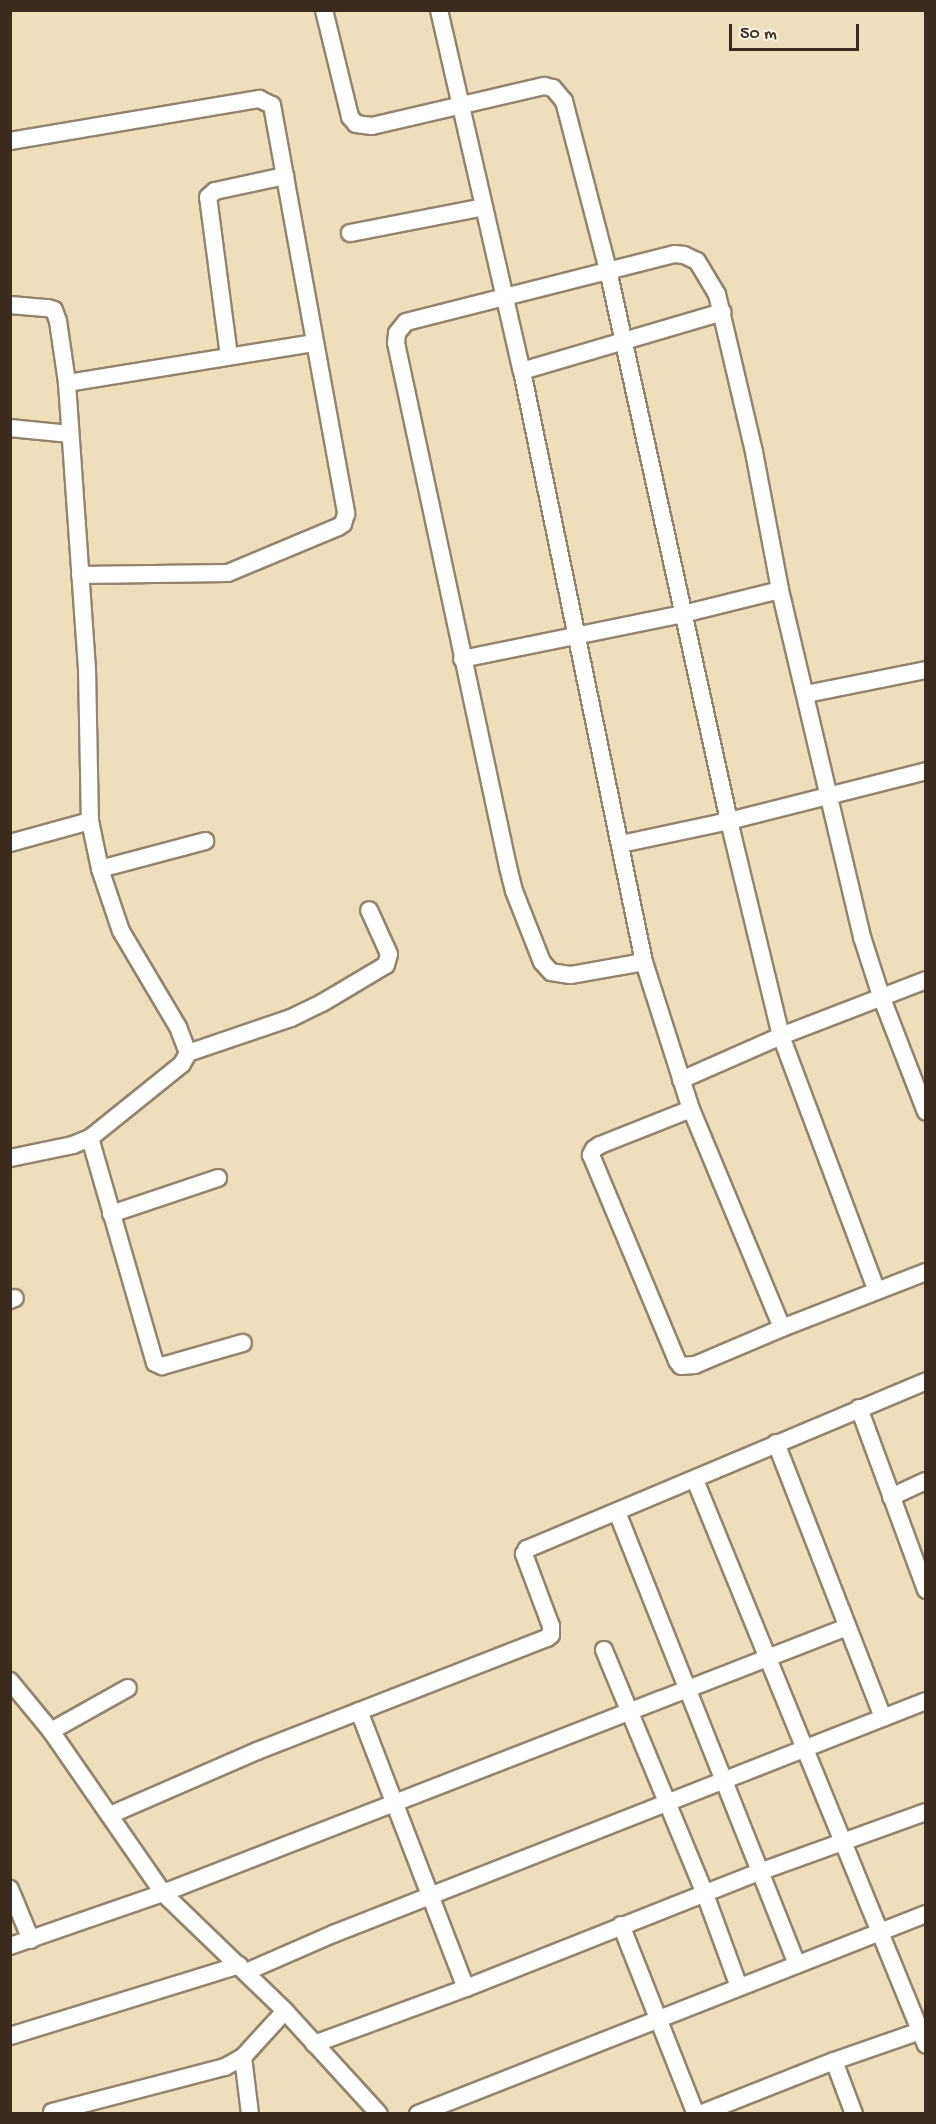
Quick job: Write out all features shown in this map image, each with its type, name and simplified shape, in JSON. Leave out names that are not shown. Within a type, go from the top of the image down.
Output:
[{"type":"street","points":[[324,10],[350,117],[356,124],[372,126],[544,86],[556,91],[564,101],[608,270],[682,614],[781,1036],[877,1291]]},
{"type":"street","points":[[439,10],[522,371],[644,962],[691,1109],[782,1328]]},
{"type":"street","points":[[10,141],[260,99],[272,105],[346,514],[343,524],[250,566],[228,573],[80,575]]},
{"type":"street","points":[[229,356],[208,197],[215,191],[285,176]]},
{"type":"street","points":[[350,233],[484,207]]},
{"type":"street","points":[[644,962],[570,975],[551,972],[542,962],[510,875],[396,343],[397,333],[406,322],[675,254],[684,255],[703,268],[717,294],[723,312],[754,452],[780,591],[862,937],[881,996],[926,1112]]},
{"type":"street","points":[[10,305],[54,310],[58,321],[67,383],[87,668],[90,821],[100,869],[121,931],[178,1027],[188,1053]]},
{"type":"street","points":[[522,371],[624,343],[723,312]]},
{"type":"street","points":[[67,383],[314,343]]},
{"type":"street","points":[[10,428],[70,434]]},
{"type":"street","points":[[462,659],[682,614],[780,591]]},
{"type":"street","points":[[806,694],[926,670]]},
{"type":"street","points":[[621,844],[729,821],[926,771]]},
{"type":"street","points":[[10,843],[90,821]]},
{"type":"street","points":[[100,869],[205,841]]},
{"type":"street","points":[[10,1158],[73,1145],[90,1138],[182,1064],[188,1053],[291,1018],[322,1003],[386,965],[389,954],[369,910]]},
{"type":"street","points":[[681,1080],[781,1036],[926,980]]},
{"type":"street","points":[[691,1109],[600,1145],[594,1149],[592,1161],[681,1366],[694,1365],[926,1272]]},
{"type":"street","points":[[90,1138],[155,1364],[162,1366],[243,1343]]},
{"type":"street","points":[[111,1214],[218,1178]]},
{"type":"street","points":[[110,1815],[257,1751],[551,1635],[551,1626],[525,1551],[926,1381]]},
{"type":"street","points":[[859,1408],[926,1590]]},
{"type":"street","points":[[776,1443],[883,1718]]},
{"type":"street","points":[[621,1926],[698,2114],[834,2061],[924,2035],[803,1749],[695,1480]]},
{"type":"street","points":[[891,1497],[926,1482]]},
{"type":"street","points":[[616,1512],[762,1871],[797,1965]]},
{"type":"street","points":[[10,1946],[163,1893],[847,1627]]},
{"type":"street","points":[[604,1650],[705,1894],[739,1987]]},
{"type":"street","points":[[10,1681],[51,1731],[163,1893],[285,2011],[379,2114]]},
{"type":"street","points":[[51,1731],[128,1688]]},
{"type":"street","points":[[10,2036],[243,1969],[926,1701]]},
{"type":"street","points":[[359,1711],[466,1988]]},
{"type":"street","points":[[314,2044],[466,1988],[762,1871],[843,1844],[926,1812]]},
{"type":"street","points":[[10,1889],[31,1940]]},
{"type":"street","points":[[418,2114],[926,1914]]},
{"type":"street","points":[[52,2112],[225,2067],[243,2057],[285,2011]]},
{"type":"street","points":[[243,2057],[250,2114]]},
{"type":"street","points":[[834,2061],[854,2114]]}]
